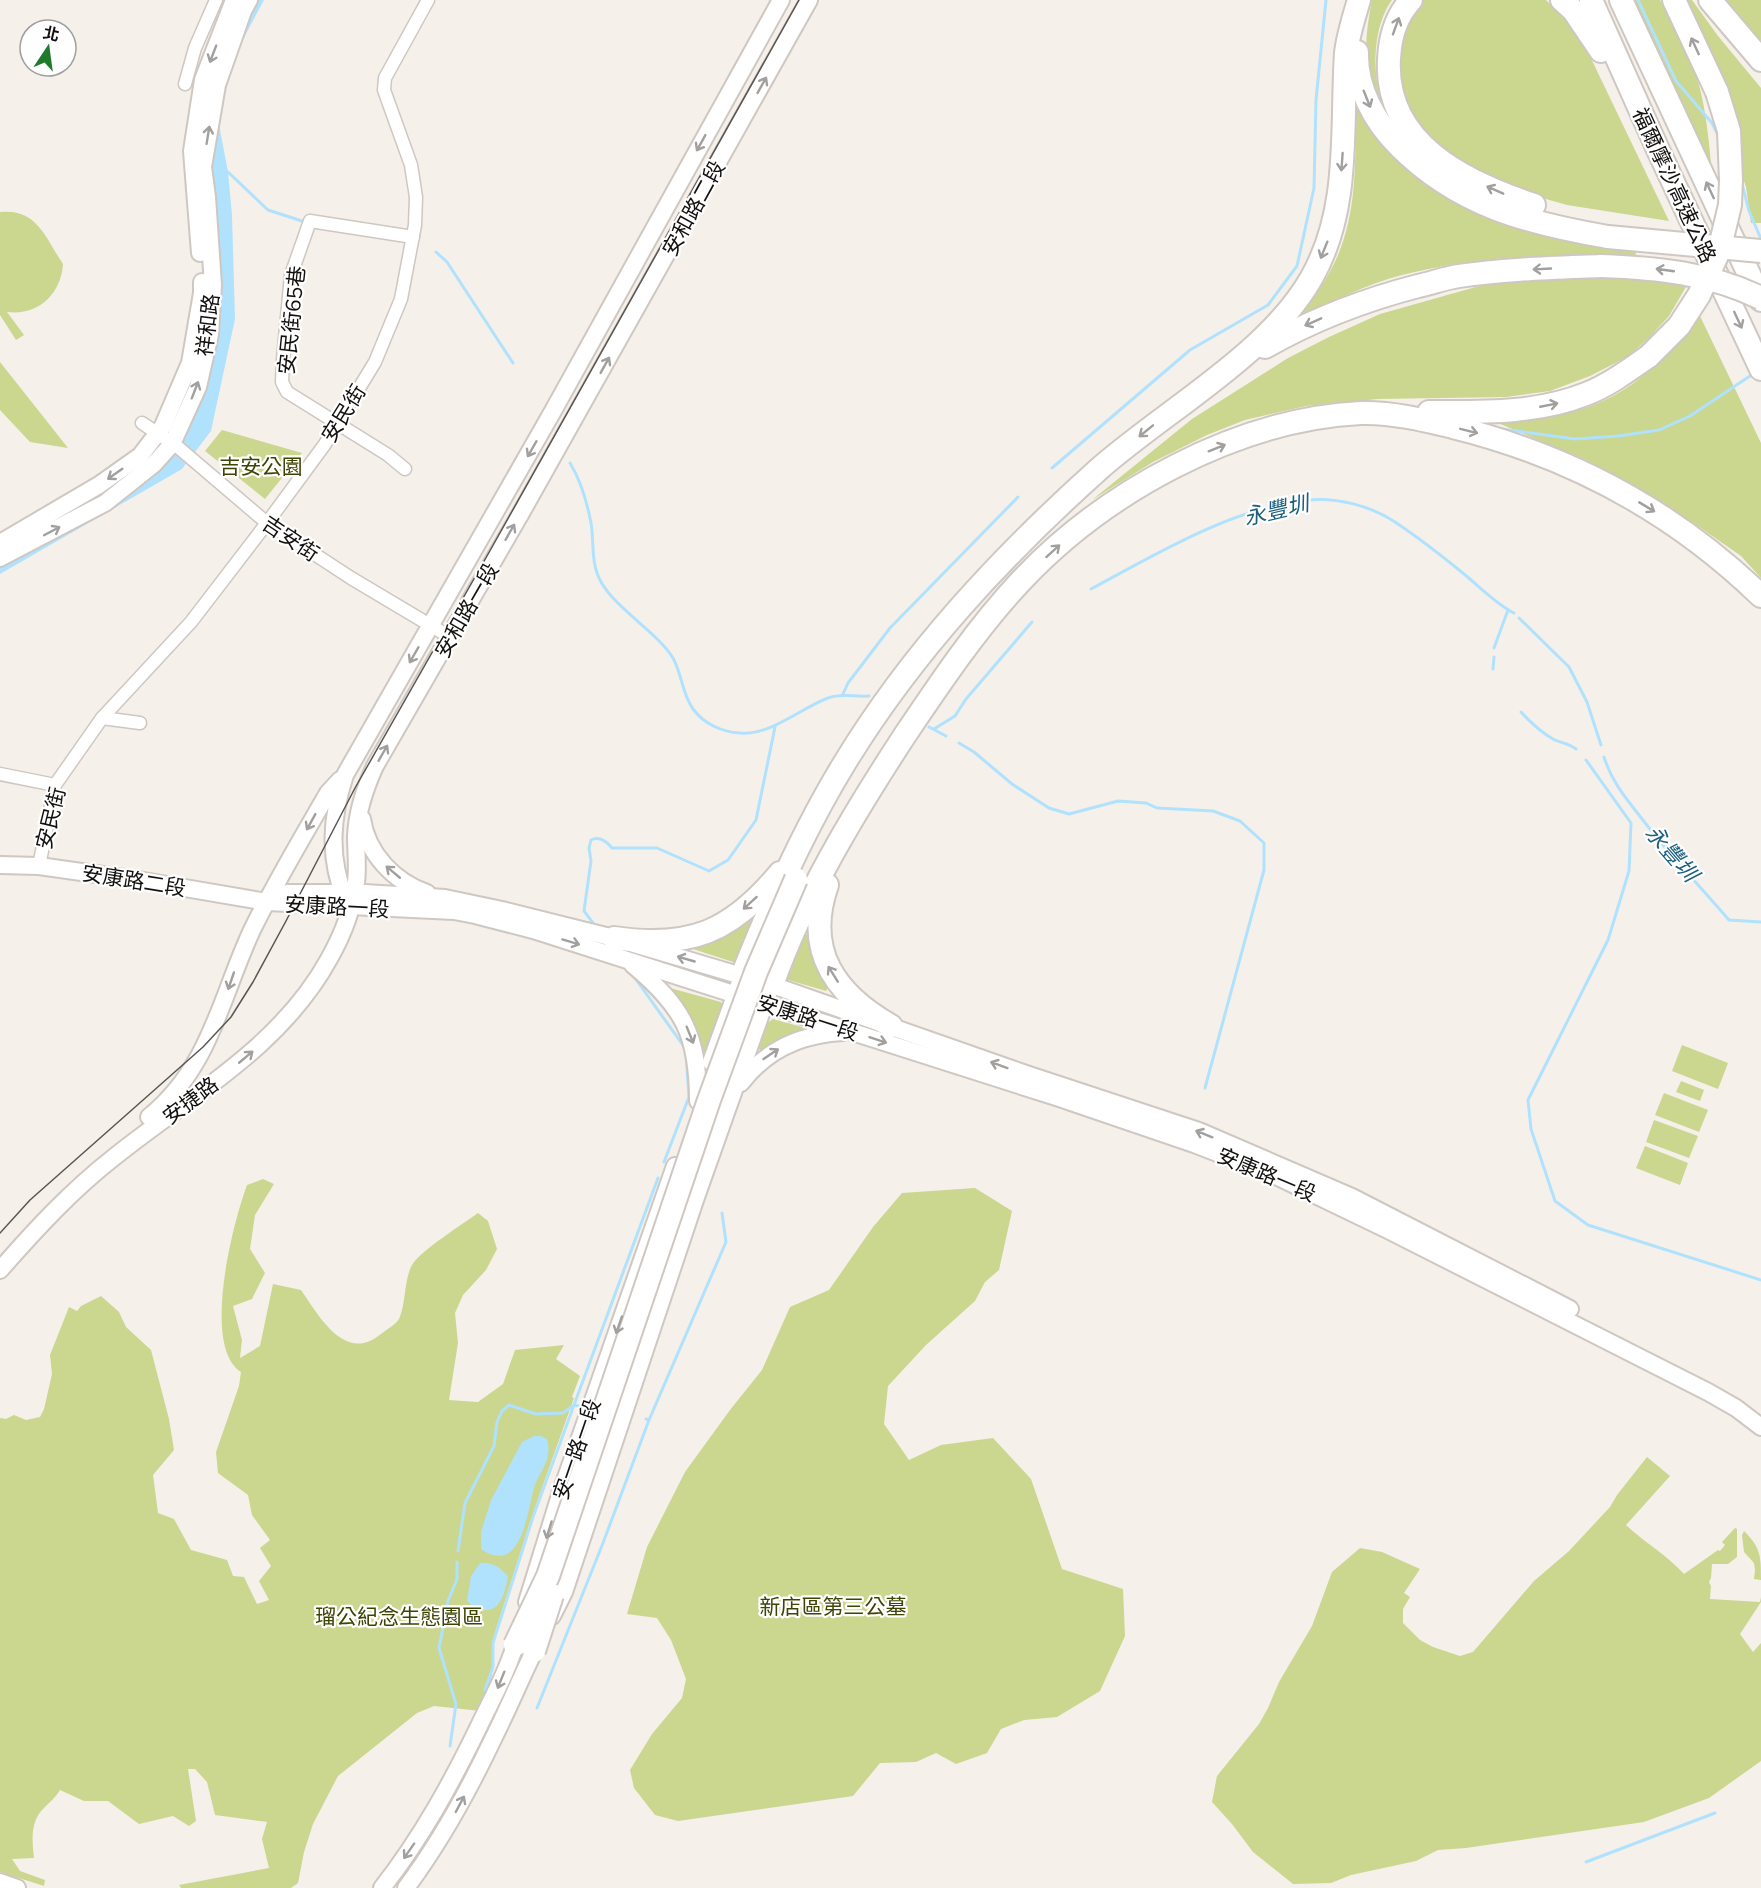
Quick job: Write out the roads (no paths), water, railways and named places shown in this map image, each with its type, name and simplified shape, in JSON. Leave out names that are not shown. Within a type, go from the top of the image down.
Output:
[{"type":"highway","points":[[1359,0],[1357,66],[1365,95],[1378,124],[1415,162],[1449,187],[1476,201],[1555,228],[1610,230],[1647,228],[1761,236]]},
{"type":"highway","points":[[614,938],[662,942],[685,940],[730,921],[752,902],[787,864],[833,783],[868,729],[934,639],[1002,561],[1101,468],[1224,371],[1270,331],[1297,301],[1314,274],[1327,243],[1340,194],[1346,50],[1359,0]]},
{"type":"highway","points":[[1411,0],[1396,23],[1389,48],[1388,76],[1396,106],[1407,127],[1425,149],[1440,161],[1510,197],[1610,230],[1761,251]]},
{"type":"highway","points":[[1562,0],[1574,10],[1591,34],[1659,152]]},
{"type":"highway","name":"福爾摩沙高速公路","points":[[1591,0],[1659,152],[1761,369]]},
{"type":"highway","name":"福爾摩沙高速公路","points":[[1621,0],[1761,299]]},
{"type":"highway","points":[[801,881],[856,789],[904,717],[963,636],[994,599],[1020,582],[1094,517],[1128,494],[1209,451],[1252,434],[1300,422],[1365,413],[1491,412],[1563,402],[1587,394],[1608,383],[1649,356],[1679,326],[1699,295],[1719,251],[1730,205],[1731,180],[1729,131],[1717,92],[1674,0]]},
{"type":"highway","points":[[1710,0],[1761,60]]},
{"type":"highway","points":[[1224,371],[1294,330],[1341,309],[1390,293],[1457,276],[1526,269],[1601,266],[1648,268],[1699,275],[1741,288],[1761,299]]},
{"type":"highway","points":[[1365,413],[1400,416],[1491,436],[1581,471],[1652,510],[1684,531],[1735,571],[1761,596]]},
{"type":"highway","points":[[525,1648],[557,1579],[715,1116],[821,828],[855,770],[942,645],[986,590],[1002,561]]},
{"type":"highway","points":[[768,994],[803,912],[854,816],[922,710],[969,645],[1020,582]]},
{"type":"highway","points":[[854,816],[826,888],[820,910],[820,943],[828,968],[847,994],[874,1016],[891,1026]]},
{"type":"highway","points":[[739,984],[801,842]]},
{"type":"main road","name":"祥和路","points":[[0,543],[99,485],[140,456],[163,426],[190,363],[202,293],[192,151],[203,80],[234,0]]},
{"type":"main road","name":"祥和路","points":[[0,558],[105,503],[175,446],[198,387],[210,334],[212,277],[203,166],[217,85],[249,0]]},
{"type":"main road","name":"安和路二段","points":[[561,398],[781,0]]},
{"type":"main road","name":"安和路二段","points":[[576,416],[809,0]]},
{"type":"main road","points":[[721,108],[743,120]]},
{"type":"main road","name":"安和路一段","points":[[267,902],[328,793],[345,775],[561,398]]},
{"type":"main road","name":"安和路一段","points":[[348,898],[357,871],[356,835],[360,807],[375,766],[576,416]]},
{"type":"main road","name":"安和路一段","points":[[345,775],[334,814],[333,832],[334,864],[348,898]]},
{"type":"main road","points":[[360,807],[364,830],[370,844],[384,864],[408,884],[445,898]]},
{"type":"main road","name":"安康路二段","points":[[0,865],[39,866],[267,902]]},
{"type":"main road","name":"安康路一段","points":[[267,902],[287,893],[348,898],[475,915],[533,930],[626,959],[739,984]]},
{"type":"main road","name":"安康路一段","points":[[348,898],[445,898],[614,938],[768,994],[891,1026],[1060,1086],[1199,1131],[1352,1197],[1713,1384],[1761,1416]]},
{"type":"main road","name":"安捷路","points":[[0,1255],[64,1186],[146,1126],[240,1062],[290,1016],[329,959],[346,925],[348,898]]},
{"type":"main road","name":"安捷路","points":[[0,1270],[69,1195],[113,1158],[166,1103],[205,1049],[240,957],[267,902]]},
{"type":"main road","points":[[626,959],[666,996],[686,1026],[697,1061],[698,1101]]},
{"type":"main road","name":"安一路一段","points":[[406,1888],[445,1831],[495,1736],[525,1648],[561,1492],[739,984]]},
{"type":"main road","name":"安康路一段","points":[[768,994],[853,1031],[1194,1144],[1274,1175],[1708,1392],[1736,1408],[1761,1427]]},
{"type":"main road","name":"安一路一段","points":[[382,1888],[430,1820],[446,1793],[496,1691],[564,1592],[695,1200],[768,994]]},
{"type":"main road","points":[[732,1096],[755,1066],[786,1045],[826,1033],[853,1031]]},
{"type":"main road","points":[[673,1173],[701,1184]]},
{"type":"main road","points":[[0,1882],[17,1888]]},
{"type":"street","points":[[185,84],[195,48],[216,0]]},
{"type":"street","name":"安民街","points":[[39,866],[55,785],[102,718],[191,622],[267,523],[338,424],[375,362],[401,299],[413,237],[416,197],[411,165],[384,90],[385,78],[428,0]]},
{"type":"street","name":"安民街65巷","points":[[338,424],[287,392],[282,382],[291,275],[310,221],[413,237]]},
{"type":"street","name":"吉安街","points":[[142,423],[175,446],[267,523],[351,578],[450,637]]},
{"type":"street","points":[[338,424],[388,455],[405,469]]},
{"type":"street","points":[[102,718],[140,723]]},
{"type":"street","points":[[0,774],[55,785]]},
{"type":"water","points":[[231,0],[264,0],[230,64],[215,103],[228,172],[232,215],[235,319],[211,431],[182,469],[0,574],[0,535],[63,500],[130,476],[161,454],[211,359],[196,76],[208,41]]},
{"type":"water","points":[[534,1436],[547,1439],[548,1453],[534,1488],[525,1526],[514,1549],[505,1555],[494,1555],[481,1549],[481,1532],[491,1500],[522,1442]]},
{"type":"water","points":[[480,1563],[496,1566],[508,1576],[502,1599],[495,1608],[490,1610],[477,1608],[467,1601],[471,1576]]},
{"type":"waterway","points":[[1052,468],[1190,350],[1268,305],[1297,266],[1314,188],[1316,100],[1326,0]]},
{"type":"waterway","points":[[1638,0],[1676,81],[1712,123],[1719,137]]},
{"type":"waterway","points":[[225,172],[228,172],[268,210],[305,222]]},
{"type":"waterway","points":[[1741,180],[1749,211],[1761,239]]},
{"type":"waterway","points":[[436,252],[447,262],[513,363]]},
{"type":"waterway","points":[[1502,429],[1575,439],[1659,430],[1690,416],[1753,374]]},
{"type":"waterway","points":[[570,463],[588,507],[595,567],[602,584],[621,606],[665,647],[673,658],[689,703],[702,719],[727,731],[751,733],[774,726],[828,698],[843,695],[869,696]]},
{"type":"waterway","points":[[843,694],[848,683],[890,628],[1018,497]]},
{"type":"waterway","name":"永豐圳","points":[[1091,589],[1169,547],[1224,522],[1280,504],[1319,499],[1342,501],[1386,516],[1413,534],[1494,600],[1514,613]]},
{"type":"waterway","points":[[1494,648],[1508,610]]},
{"type":"waterway","name":"永豐圳","points":[[1519,618],[1569,667],[1587,702],[1601,745]]},
{"type":"waterway","name":"永豐圳","points":[[934,729],[955,716],[966,699],[1032,622]]},
{"type":"waterway","points":[[1493,669],[1494,657]]},
{"type":"waterway","points":[[1521,712],[1549,736],[1576,749]]},
{"type":"waterway","points":[[596,927],[584,911],[591,861],[589,848],[591,840],[603,840],[612,848],[657,848],[709,871],[728,860],[756,820],[775,727]]},
{"type":"waterway","name":"永豐圳","points":[[929,727],[946,736]]},
{"type":"waterway","points":[[959,743],[974,752],[1012,784],[1049,808],[1069,814],[1118,801],[1146,803],[1157,808],[1213,811],[1240,821],[1264,843],[1264,870],[1205,1088]]},
{"type":"waterway","name":"永豐圳","points":[[1604,757],[1614,780],[1628,801],[1729,920],[1761,922]]},
{"type":"waterway","points":[[1586,760],[1631,823],[1629,871],[1608,940],[1528,1100],[1531,1129],[1555,1201],[1588,1225],[1761,1280]]},
{"type":"waterway","points":[[635,978],[685,1048]]},
{"type":"waterway","points":[[664,1162],[689,1097],[686,1054]]},
{"type":"waterway","points":[[458,1551],[465,1503],[494,1446],[497,1422],[502,1411],[509,1405],[536,1414],[563,1413],[574,1405],[658,1178]]},
{"type":"waterway","points":[[646,1419],[649,1420],[726,1242],[722,1213]]},
{"type":"waterway","points":[[485,1690],[493,1667],[493,1643],[533,1517],[574,1405],[584,1407]]},
{"type":"waterway","points":[[537,1708],[649,1420]]},
{"type":"waterway","points":[[450,1746],[456,1704],[439,1648],[448,1601],[457,1579],[457,1562]]},
{"type":"waterway","points":[[1586,1862],[1715,1813]]},
{"type":"tram line","points":[[0,1233],[30,1200],[203,1047],[231,1017],[253,982],[355,788],[799,0]]},
{"type":"park label","name":"吉安公園","points":[[261,466]]},
{"type":"park label","name":"新店區第三公墓","points":[[833,1606]]},
{"type":"park label","name":"瑠公紀念生態園區","points":[[399,1616]]}]
